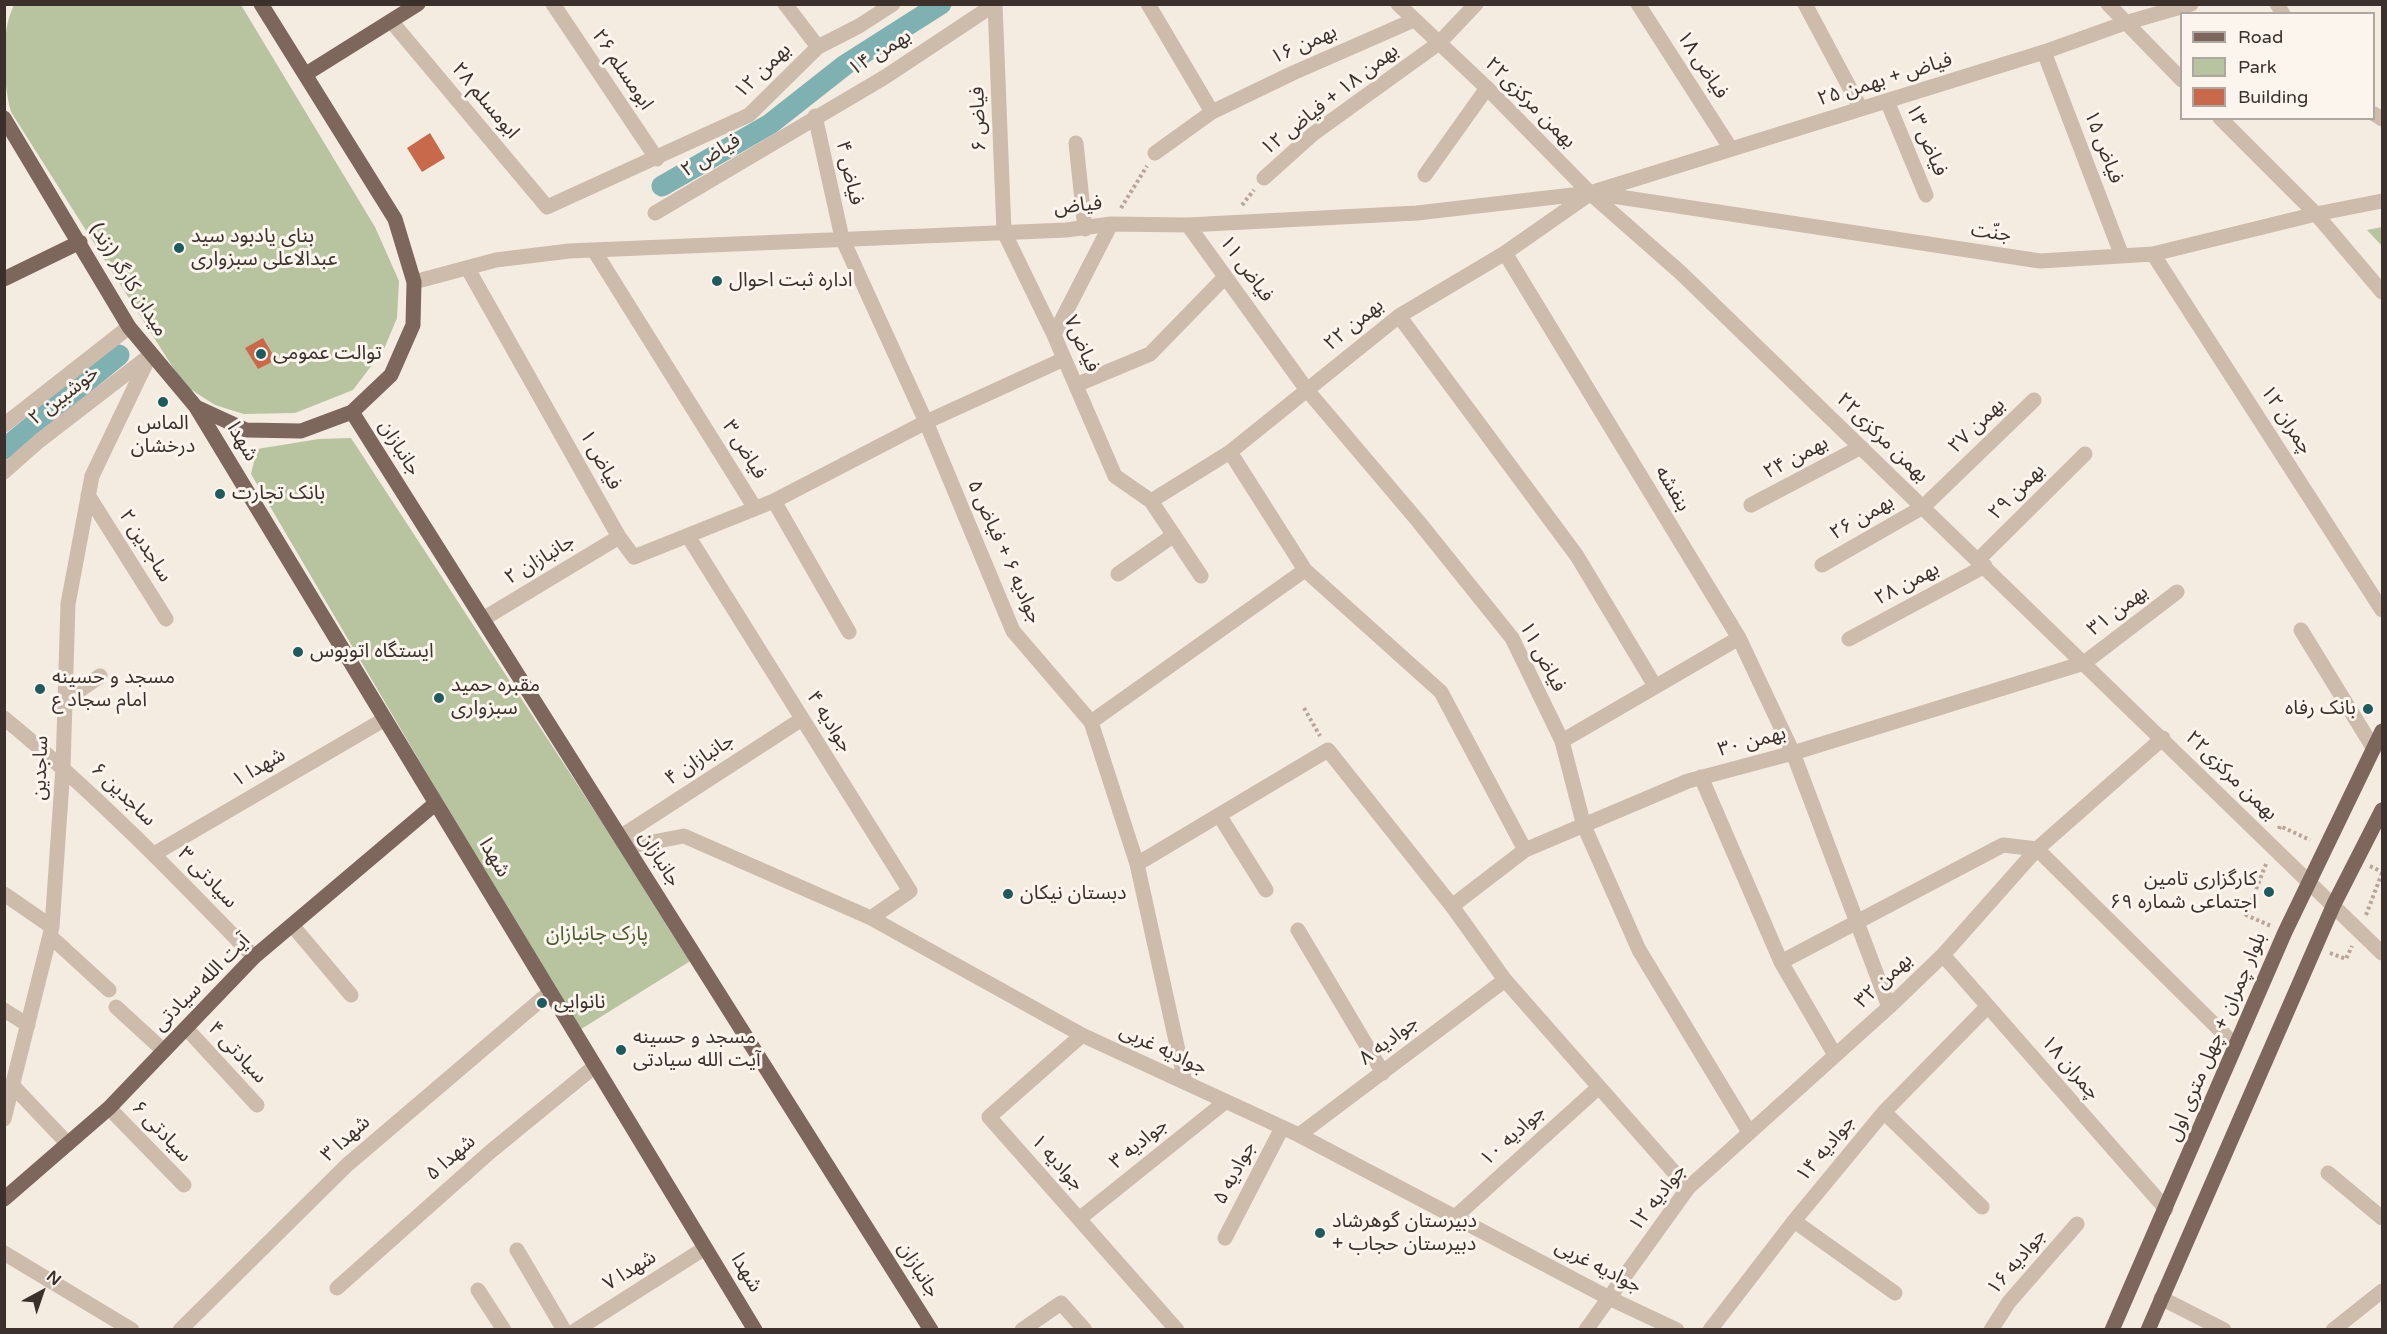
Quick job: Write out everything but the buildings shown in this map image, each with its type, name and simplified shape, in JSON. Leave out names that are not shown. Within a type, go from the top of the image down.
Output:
[{"type":"main road","name":"میدان کارگر (زند)","points":[[4,118],[129,327],[150,355],[196,407],[246,430],[301,431],[352,412],[391,375],[413,325],[414,282],[395,219],[261,4]]},
{"type":"main road","points":[[306,74],[418,4]]},
{"type":"main road","points":[[4,279],[80,242]]},
{"type":"main road","name":"شهدا","points":[[196,407],[755,1329]]},
{"type":"main road","name":"جانبازان","points":[[352,412],[925,1327]]},
{"type":"main road","name":"بلوار چمران + چهل متری اول","points":[[2112,1329],[2309,880],[2382,731]]},
{"type":"main road","name":"آیت الله سیادتی","points":[[4,1199],[109,1108],[254,957],[436,803]]},
{"type":"main road","points":[[2148,1329],[2334,904],[2382,810]]},
{"type":"street","name":"ابومسلم ۲۶","points":[[553,4],[657,159]]},
{"type":"street","points":[[785,4],[818,47]]},
{"type":"street","name":"بهمن ۱۲","points":[[547,207],[657,159],[749,115],[818,47],[859,26],[893,4]]},
{"type":"street","name":"بهمن ۱۴","points":[[787,135],[815,116],[885,76],[995,4]]},
{"type":"street","name":"فیاض ۶","points":[[995,4],[1004,232]]},
{"type":"street","points":[[1148,4],[1212,112]]},
{"type":"street","name":"۲۲بهمن مرکزی","points":[[1398,4],[1487,88],[1590,193],[1681,273],[2163,738],[2382,953]]},
{"type":"street","name":"بهمن ۱۸ + فیاض ۱۲","points":[[1264,178],[1313,134],[1439,43],[1476,4]]},
{"type":"street","name":"فیاض ۱۸","points":[[1638,4],[1731,149]]},
{"type":"street","points":[[1805,4],[1860,109]]},
{"type":"street","points":[[2108,4],[2180,79]]},
{"type":"street","name":"فیاض + بهمن ۲۵","points":[[1590,193],[2044,52],[2124,23],[2191,4]]},
{"type":"street","name":"بهمن ۱۶","points":[[1155,153],[1212,112],[1293,73],[1414,20]]},
{"type":"street","name":"ابومسلم ۲۸","points":[[391,21],[547,207]]},
{"type":"street","name":"فیاض ۱۵","points":[[2044,52],[2122,256]]},
{"type":"street","points":[[1425,175],[1487,88]]},
{"type":"street","name":"فیاض ۱۳","points":[[1887,101],[1926,195]]},
{"type":"street","name":"فیاض ۴","points":[[815,116],[842,238]]},
{"type":"street","points":[[2222,120],[2316,214],[2382,292]]},
{"type":"street","name":"فیاض ۲","points":[[656,213],[787,135]]},
{"type":"street","points":[[1076,142],[1085,229]]},
{"type":"street","name":"فیاض","points":[[414,282],[496,260],[569,251],[595,252],[842,238],[1085,229],[1111,224],[1188,225],[1417,213],[1590,193]]},
{"type":"street","name":"جنّت","points":[[1590,193],[2040,261],[2153,254],[2316,214],[2382,201]]},
{"type":"street","name":"بهمن ۲۲","points":[[1151,501],[1230,452],[1399,316],[1504,253],[1590,193]]},
{"type":"street","points":[[1054,335],[1111,224]]},
{"type":"street","name":"فیاض ۱۱","points":[[1188,225],[1307,390],[1418,521],[1512,638],[1562,741],[1584,826],[1639,950],[1749,1132]]},
{"type":"street","name":"فیاض۷","points":[[1004,232],[1054,335],[1115,476],[1151,501]]},
{"type":"street","name":"جوادیه ۶ + فیاض ۵","points":[[842,238],[926,423],[1013,631],[1090,722],[1137,864],[1185,1083]]},
{"type":"street","name":"فیاض ۳","points":[[595,252],[755,508],[774,501],[926,423],[1064,359]]},
{"type":"street","name":"بنفشه","points":[[1504,253],[1739,638],[1793,753],[1889,1007]]},
{"type":"street","name":"چمران ۱۲","points":[[2153,254],[2382,610]]},
{"type":"street","name":"فیاض ۱","points":[[468,269],[619,537],[634,556],[755,508]]},
{"type":"street","points":[[1076,385],[1150,354],[1225,277]]},
{"type":"street","points":[[1399,316],[1577,556],[1655,686]]},
{"type":"street","name":"خوشبین ۲","points":[[4,425],[129,327]]},
{"type":"street","name":"خوشبین ۲","points":[[4,472],[39,441],[150,355]]},
{"type":"street","name":"ساجدین","points":[[4,1119],[51,932],[63,766],[63,702],[68,604],[88,495],[92,476],[150,355]]},
{"type":"street","name":"بهمن ۲۷","points":[[1923,507],[2034,400]]},
{"type":"street","name":"بهمن ۲۴","points":[[1751,505],[1861,447]]},
{"type":"street","points":[[1230,452],[1305,570],[1441,693],[1525,850]]},
{"type":"street","name":"بهمن ۲۹","points":[[1981,563],[2085,454]]},
{"type":"street","name":"ساجدین ۲","points":[[88,495],[166,619]]},
{"type":"street","points":[[774,501],[849,632]]},
{"type":"street","points":[[1151,501],[1201,576]]},
{"type":"street","name":"بهمن ۲۶","points":[[1822,565],[1923,507]]},
{"type":"street","name":"جوادیه ۴","points":[[688,536],[910,891],[871,918]]},
{"type":"street","points":[[1118,574],[1174,536]]},
{"type":"street","name":"جانبازان ۲","points":[[483,620],[619,537]]},
{"type":"street","name":"بهمن ۲۸","points":[[1849,639],[1981,563]]},
{"type":"street","points":[[1090,722],[1305,570]]},
{"type":"street","name":"بهمن ۳۱","points":[[2084,663],[2177,592]]},
{"type":"street","points":[[2301,630],[2374,749]]},
{"type":"street","points":[[1562,741],[1739,638]]},
{"type":"street","name":"بهمن ۳۰","points":[[1452,906],[1525,850],[1701,777],[1793,753],[2084,663]]},
{"type":"street","points":[[63,702],[100,676]]},
{"type":"street","name":"ساجدین ۶","points":[[4,718],[63,766],[154,854]]},
{"type":"street","name":"شهدا ۱","points":[[154,854],[385,719]]},
{"type":"street","name":"جانبازان ۴","points":[[623,842],[802,719]]},
{"type":"street","name":"بهمن ۳۲","points":[[1749,1132],[1889,1007],[1943,955],[2037,849],[2163,738]]},
{"type":"street","points":[[1137,864],[1328,750],[1452,906],[1505,980],[1688,1188]]},
{"type":"street","points":[[1701,777],[1781,962],[1835,1055]]},
{"type":"street","points":[[1219,815],[1266,890]]},
{"type":"street","name":"جوادیه غربی","points":[[623,842],[684,836],[871,918],[1082,1035],[1299,1135],[1609,1298],[1677,1329]]},
{"type":"street","points":[[1781,962],[2003,845],[2037,849],[2235,1045]]},
{"type":"street","name":"سیادتی ۳","points":[[154,854],[254,957]]},
{"type":"street","points":[[4,894],[51,932],[109,990]]},
{"type":"street","points":[[292,925],[351,995]]},
{"type":"street","points":[[1298,930],[1383,1072]]},
{"type":"street","name":"چمران ۱۸","points":[[1943,955],[2166,1209]]},
{"type":"street","name":"جوادیه ۸","points":[[1299,1135],[1505,980]]},
{"type":"street","name":"شهدا ۳","points":[[180,1329],[346,1165],[550,992]]},
{"type":"street","name":"جوادیه ۱۴","points":[[1710,1329],[1794,1221],[1884,1112],[1988,1006]]},
{"type":"street","points":[[116,1007],[164,1051]]},
{"type":"street","points":[[4,1010],[28,1025]]},
{"type":"street","name":"سیادتی ۴","points":[[186,1029],[257,1106]]},
{"type":"street","name":"جوادیه ۱","points":[[1082,1035],[989,1117],[1177,1329]]},
{"type":"street","name":"شهدا ۵","points":[[338,1288],[490,1152],[595,1066]]},
{"type":"street","points":[[13,1086],[68,1144]]},
{"type":"street","name":"جوادیه ۱۰","points":[[1455,1217],[1599,1087]]},
{"type":"street","name":"جوادیه ۳","points":[[1079,1219],[1225,1102]]},
{"type":"street","name":"سیادتی ۶","points":[[109,1108],[184,1185]]},
{"type":"street","points":[[1884,1112],[1982,1207]]},
{"type":"street","name":"جوادیه ۵","points":[[1225,1238],[1282,1128]]},
{"type":"street","name":"جوادیه ۱۲","points":[[1586,1329],[1688,1188],[1749,1132]]},
{"type":"street","points":[[2328,1173],[2382,1218]]},
{"type":"street","points":[[1794,1221],[1895,1293]]},
{"type":"street","name":"جوادیه ۱۶","points":[[1991,1329],[2009,1302],[2077,1224]]},
{"type":"street","name":"شهدا ۷","points":[[576,1329],[705,1248]]},
{"type":"street","points":[[517,1250],[564,1329]]},
{"type":"street","points":[[4,1253],[132,1329]]},
{"type":"street","points":[[478,1290],[504,1329]]},
{"type":"street","points":[[2333,1329],[2382,1291]]},
{"type":"street","points":[[2161,1299],[2224,1329]]},
{"type":"street","points":[[1022,1329],[1061,1303],[1085,1329]]},
{"type":"path","points":[[1111,224],[1155,153]]},
{"type":"path","name":"بهمن ۱۸ + فیاض ۱۲","points":[[1229,223],[1264,178]]},
{"type":"path","points":[[1304,708],[1328,750]]},
{"type":"green space","points":[[14,5],[241,5],[375,227],[399,281],[397,318],[384,349],[353,390],[295,413],[244,414],[215,405],[184,385],[11,112],[4,57],[7,29]]},
{"type":"green space","points":[[2382,227],[2382,246],[2367,230]]},
{"type":"green space","name":"پارک جانبازان","points":[[351,438],[692,960],[578,1031],[251,474],[257,449],[319,439]]},
{"type":"waterway","points":[[662,186],[770,124],[845,65],[941,4]]},
{"type":"waterway","points":[[4,449],[119,355]]},
{"type":"place","name":"بنای یادبود سید عبدالاعلی سبزواری","points":[[179,248]]},
{"type":"place","name":"اداره ثبت احوال","points":[[717,281]]},
{"type":"place","name":"توالت عمومی","points":[[261,354]]},
{"type":"place","name":"الماس درخشان","points":[[163,402]]},
{"type":"place","name":"بانک تجارت","points":[[220,494]]},
{"type":"place","name":"ایستگاه اتوبوس","points":[[298,652]]},
{"type":"place","name":"مسجد و حسینه امام سجاد ع","points":[[40,689]]},
{"type":"place","name":"مقبره حمید سبزواری","points":[[439,698]]},
{"type":"place","name":"بانک رفاه","points":[[2368,709]]},
{"type":"place","name":"کارگزاری تامین اجتماعی شماره ۶۹","points":[[2269,892]]},
{"type":"place","name":"دبستان نیکان","points":[[1008,894]]},
{"type":"place","name":"نانوایی","points":[[542,1003]]},
{"type":"place","name":"مسجد و حسینه آیت الله سیادتی","points":[[621,1050]]},
{"type":"place","name":"دبیرستان گوهرشاد + دبیرستان حجاب","points":[[1320,1233]]}]
